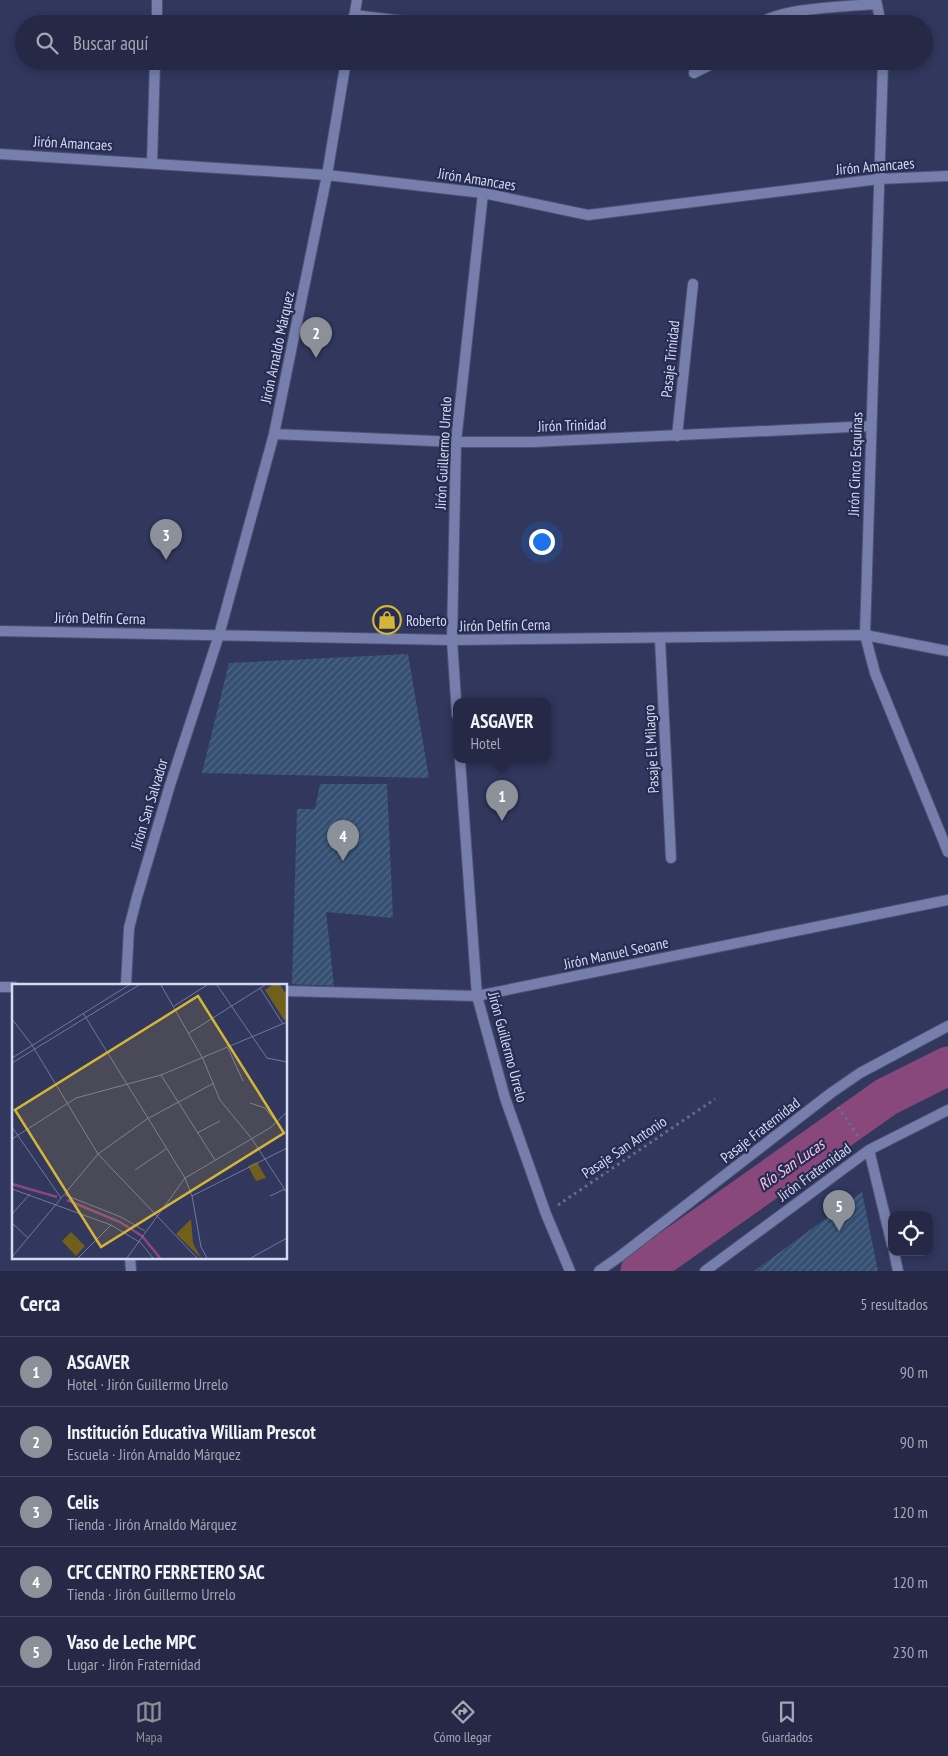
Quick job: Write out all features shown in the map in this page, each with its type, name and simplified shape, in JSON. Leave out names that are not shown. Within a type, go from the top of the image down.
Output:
[{"type":"street","points":[[157,15],[158,0]]},
{"type":"street","points":[[354,15],[357,0]]},
{"type":"street","points":[[776,15],[877,2],[879,15]]},
{"type":"street","points":[[152,163],[156,70]]},
{"type":"street","name":"Jirón Arnaldo Márquez","points":[[219,635],[274,434],[327,175],[344,70]]},
{"type":"street","points":[[694,73],[700,70]]},
{"type":"street","name":"Jirón Cinco Esquinas","points":[[883,70],[870,426],[865,635],[875,673],[948,852]]},
{"type":"street","name":"Jirón Amancaes","points":[[0,154],[327,175],[483,193],[588,215],[879,179],[948,176]]},
{"type":"street","name":"Jirón Guillermo Urrelo","points":[[456,698],[452,640],[456,442],[483,193]]},
{"type":"street","name":"Pasaje Trinidad","points":[[677,436],[693,284]]},
{"type":"street","name":"Jirón Trinidad","points":[[274,434],[456,442],[533,442],[870,426]]},
{"type":"street","name":"Jirón Delfín Cerna","points":[[0,631],[452,640],[865,635],[948,651]]},
{"type":"street","name":"Jirón San Salvador","points":[[126,984],[130,928],[137,897],[170,785],[219,635]]},
{"type":"street","name":"Pasaje El Milagro","points":[[660,638],[671,858]]},
{"type":"street","name":"Jirón Guillermo Urrelo","points":[[460,763],[477,996],[505,1098],[546,1214],[570,1271]]},
{"type":"street","name":"Jirón Manuel Seoane","points":[[288,991],[477,996],[948,900]]},
{"type":"street","name":"Pasaje Fraternidad","points":[[599,1271],[831,1093],[860,1073],[948,1026]]},
{"type":"street","name":"Jirón Fraternidad","points":[[705,1271],[869,1150],[948,1110]]},
{"type":"street","points":[[869,1150],[888,1228]]},
{"type":"street","points":[[895,1256],[898,1271]]},
{"type":"street","points":[[130,1258],[131,1271]]},
{"type":"path","name":"Pasaje San Antonio","points":[[546,1214],[715,1099]]},
{"type":"path","points":[[834,1102],[856,1132]]},
{"type":"building","points":[[408,654],[429,778],[202,773],[229,663]]},
{"type":"building","points":[[320,784],[387,784],[393,918],[326,912],[334,986],[292,984],[297,809],[315,809]]},
{"type":"building","points":[[862,1192],[878,1271],[754,1271]]},
{"type":"waterway","name":"Río San Lucas","points":[[640,1271],[886,1097],[948,1066]]},
{"type":"place","name":"Institución Educativa William Prescot","points":[[316,358]]},
{"type":"place","name":"Celis","points":[[166,560]]},
{"type":"place","name":"Roberto","points":[[387,620]]},
{"type":"place","name":"ASGAVER","points":[[502,821]]},
{"type":"place","name":"CFC CENTRO FERRETERO SAC","points":[[343,861]]},
{"type":"place","name":"Vaso de Leche MPC","points":[[839,1231]]}]
